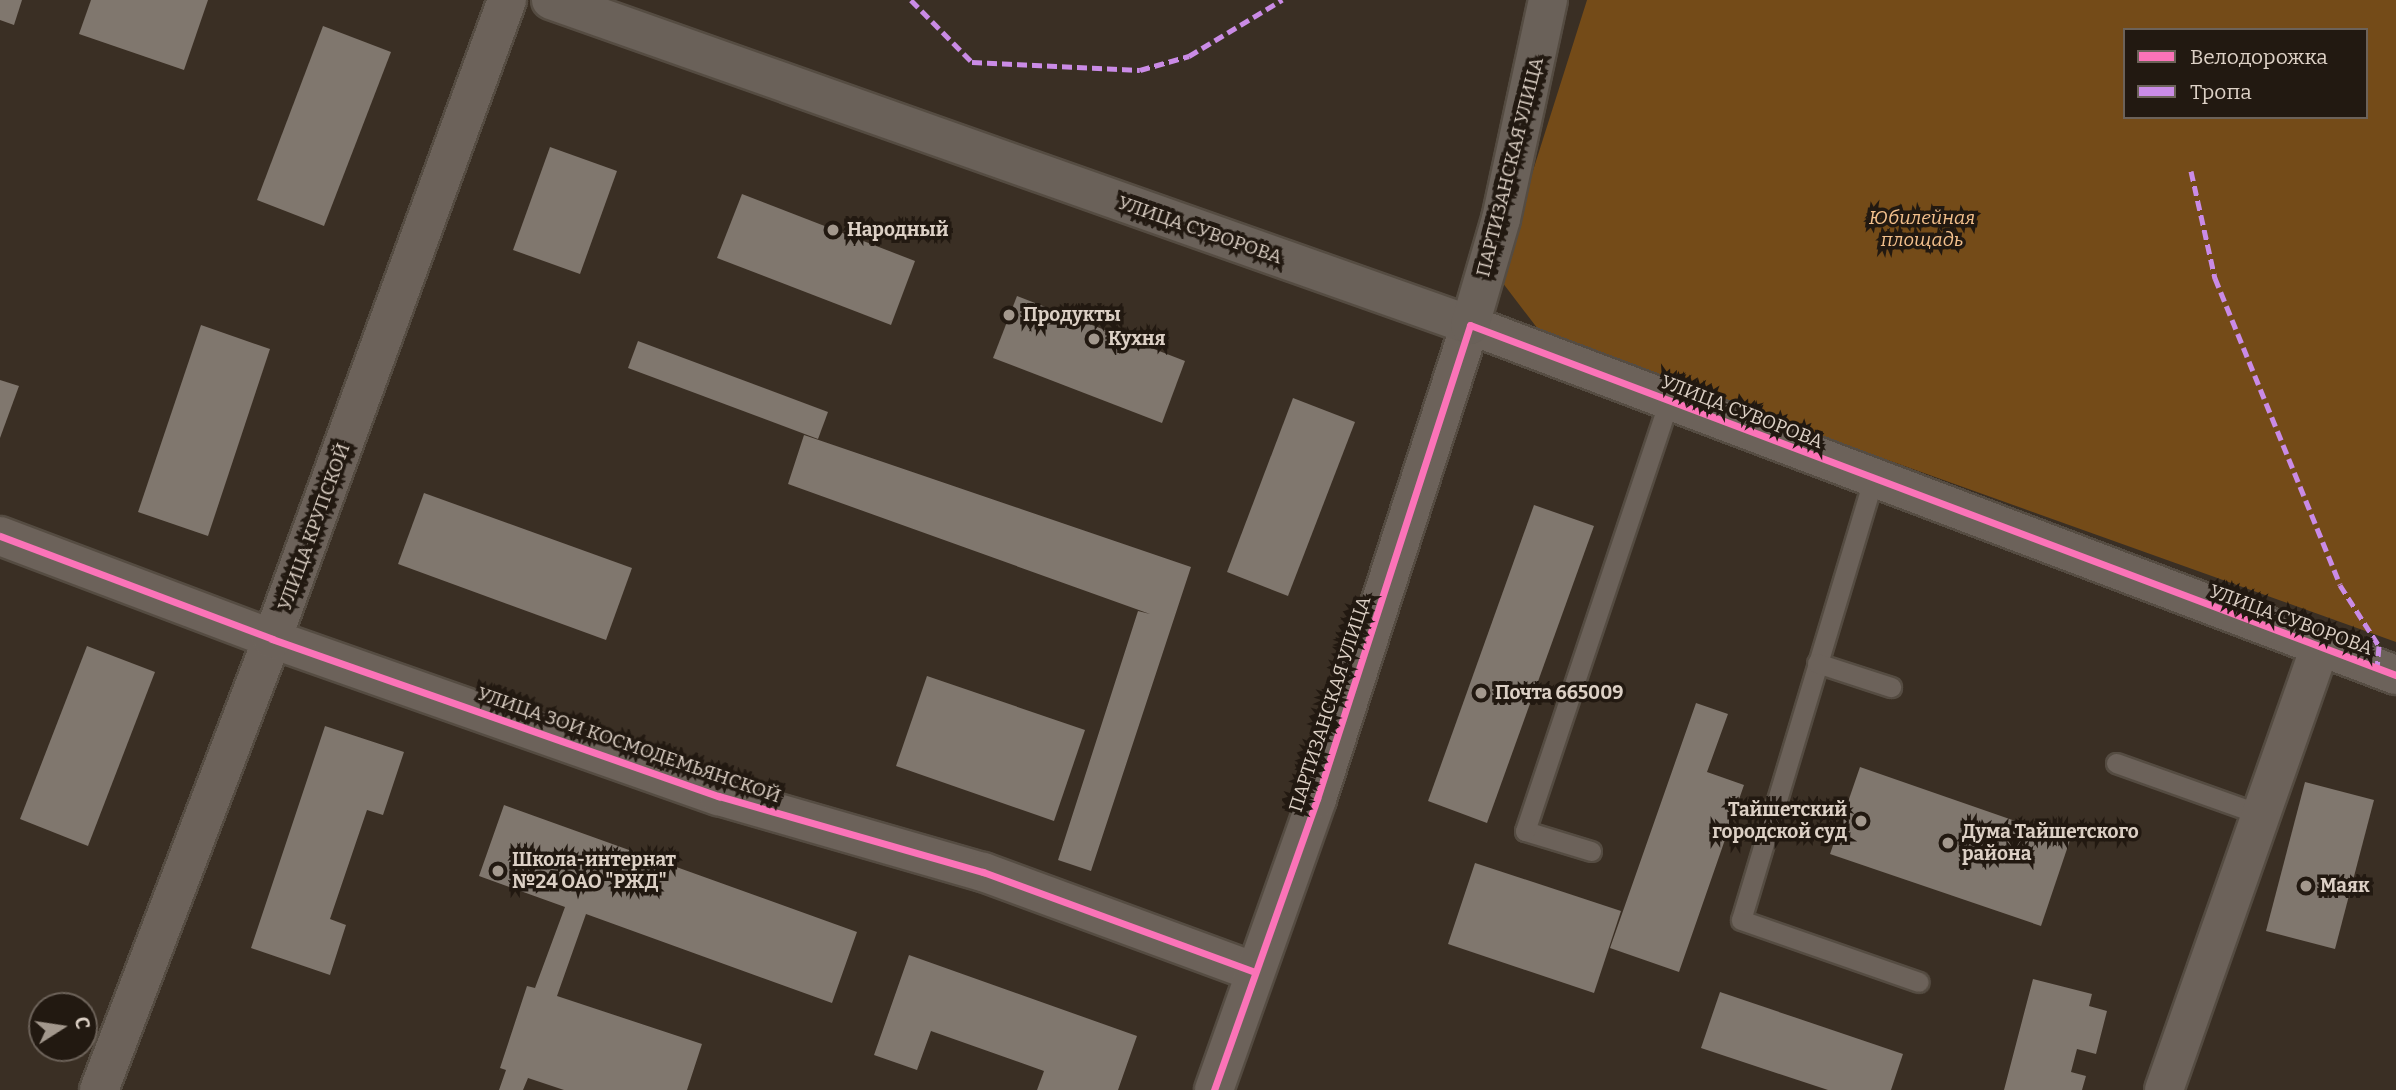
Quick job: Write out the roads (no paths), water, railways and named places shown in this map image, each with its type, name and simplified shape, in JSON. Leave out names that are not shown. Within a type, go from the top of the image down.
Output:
[{"type":"main road","name":"УЛИЦА СУВОРОВА","points":[[551,0],[1470,325]]},
{"type":"main road","name":"ПАРТИЗАНСКАЯ УЛИЦА","points":[[1470,325],[1501,219],[1548,0]]},
{"type":"street","name":"УЛИЦА КРУПСКОЙ","points":[[99,1090],[272,639],[507,0]]},
{"type":"street","name":"УЛИЦА СУВОРОВА","points":[[1470,325],[1873,480],[2396,675]]},
{"type":"street","name":"ПАРТИЗАНСКАЯ УЛИЦА","points":[[1214,1090],[1252,971],[1317,799],[1470,325]]},
{"type":"street","name":"УЛИЦА ЗОИ КОСМОДЕМЬЯНСКОЙ","points":[[0,536],[272,639],[719,796],[983,872],[1252,971]]},
{"type":"street","points":[[2164,1090],[2320,647]]},
{"type":"lane","points":[[1591,851],[1525,831],[1669,400]]},
{"type":"lane","points":[[1873,480],[1741,920],[1919,982]]},
{"type":"lane","points":[[1817,663],[1891,687]]},
{"type":"lane","points":[[2116,763],[2259,814]]},
{"type":"place","name":"Народный","points":[[833,230]]},
{"type":"place","name":"Продукты","points":[[1009,315]]},
{"type":"place","name":"Кухня","points":[[1094,339]]},
{"type":"place","name":"Почта 665009","points":[[1481,693]]},
{"type":"place","name":"Тайшетский городской суд","points":[[1861,821]]},
{"type":"place","name":"Дума Тайшетского района","points":[[1948,843]]},
{"type":"place","name":"Школа-интернат №24 ОАО \"РЖД\"","points":[[498,871]]},
{"type":"place","name":"Маяк","points":[[2306,886]]},
{"type":"park label","name":"Юбилейная площадь","points":[[1922,229]]}]
